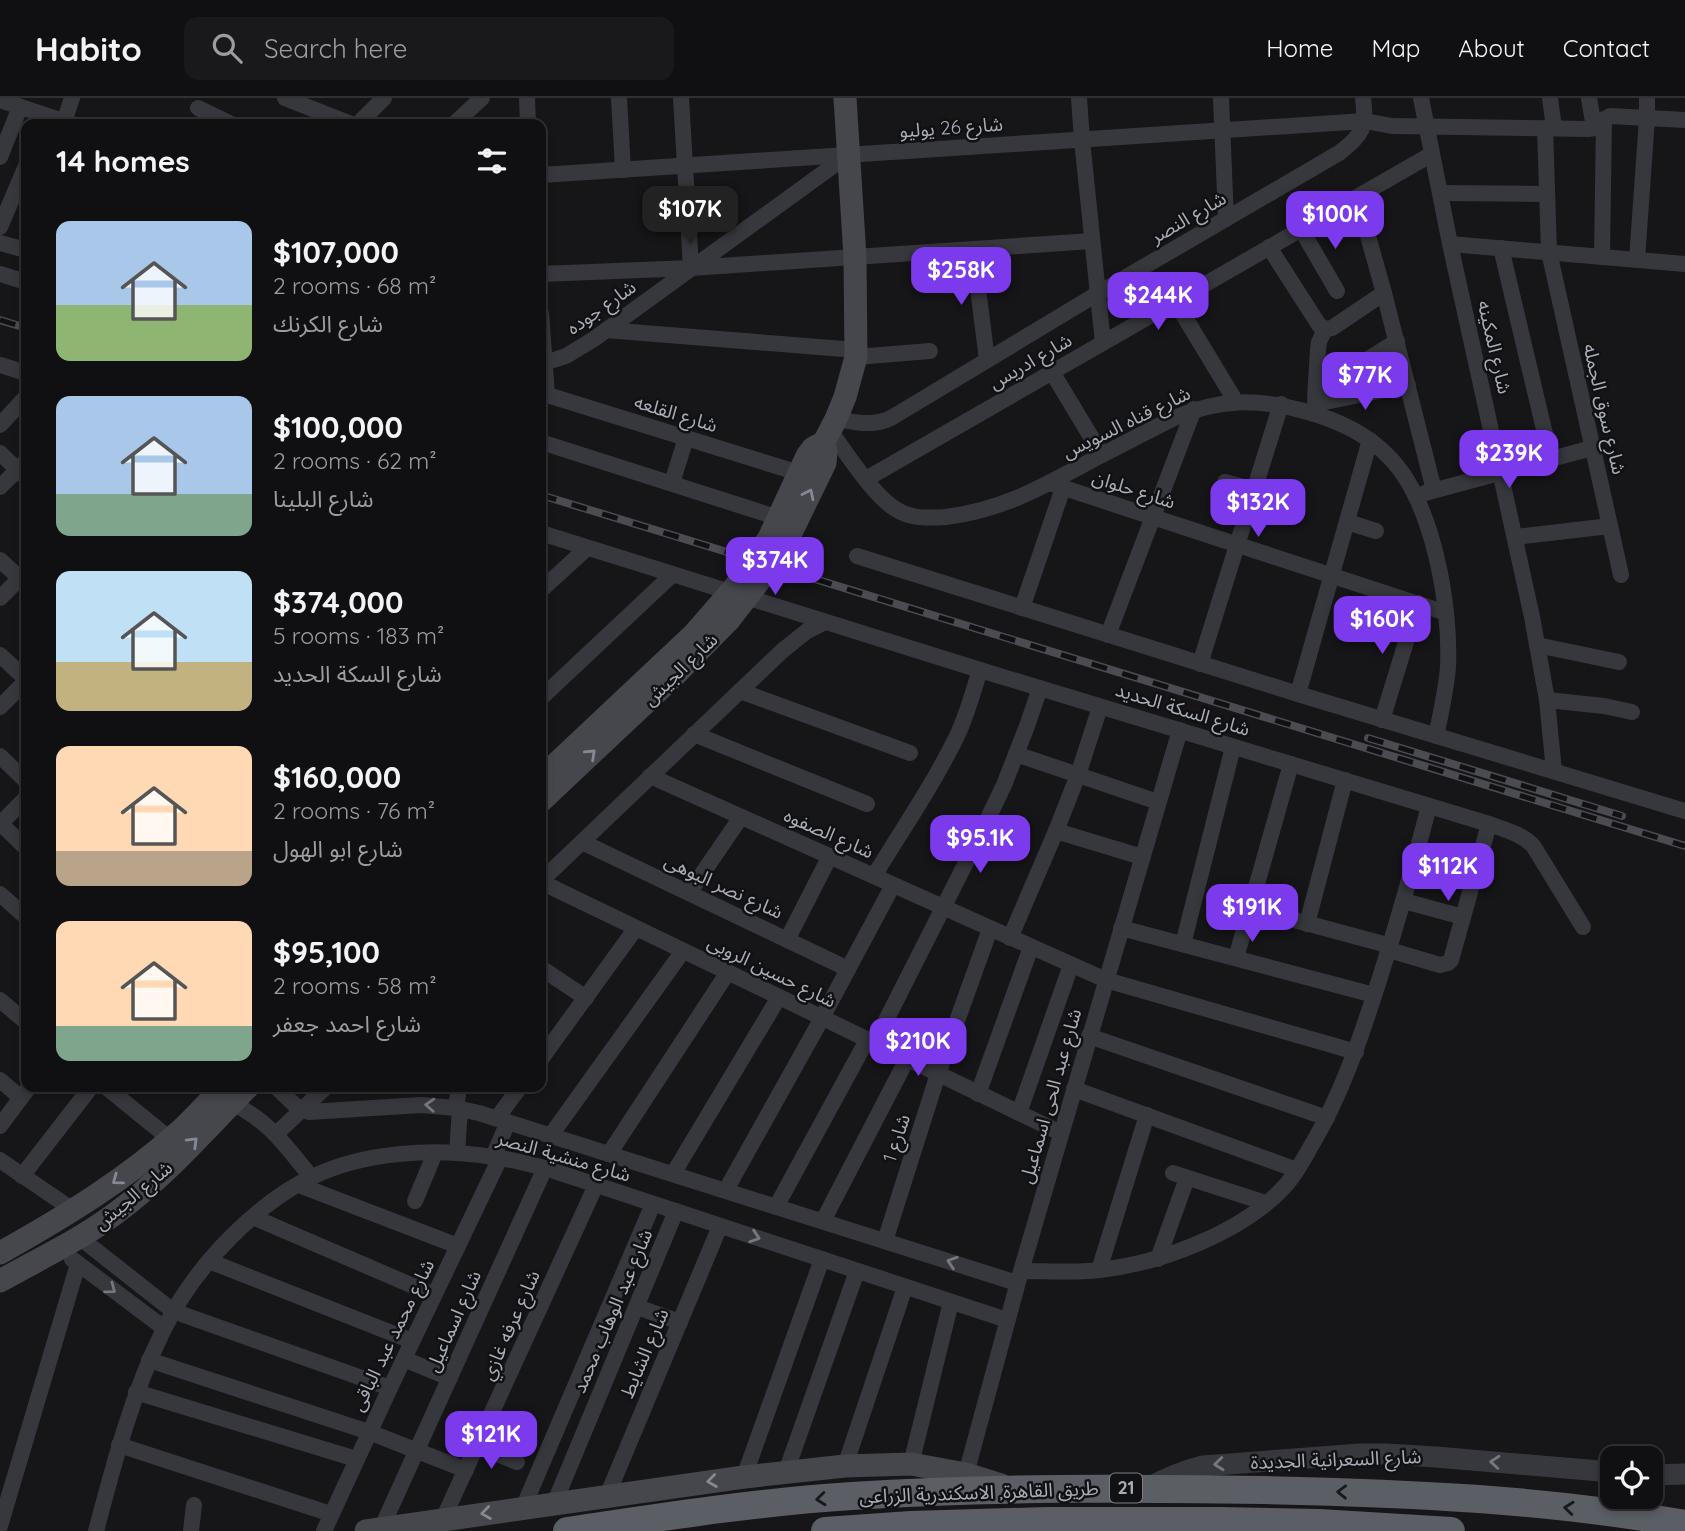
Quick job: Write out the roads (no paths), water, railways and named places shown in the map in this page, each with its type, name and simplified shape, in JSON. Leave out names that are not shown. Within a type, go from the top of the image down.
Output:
[{"type":"highway","name":"طريق القاهرة, الاسكندرية الزراعى","points":[[567,1531],[850,1496],[920,1492],[1148,1488],[1358,1492],[1500,1501],[1639,1516],[1685,1524]]},
{"type":"highway","name":"طريق القاهرة, الاسكندرية الزراعى","points":[[825,1531],[911,1525],[1294,1523],[1451,1531]]},
{"type":"main road","name":"شارع الجيش","points":[[546,796],[677,674],[722,616],[746,572],[778,534],[824,463],[830,430],[845,397],[856,353],[855,257],[845,98]]},
{"type":"main road","name":"شارع الجيش","points":[[778,534],[799,474],[810,452],[830,430]]},
{"type":"main road","name":"شارع الجيش","points":[[546,767],[692,636],[722,616]]},
{"type":"main road","name":"شارع الجيش","points":[[0,1253],[74,1210],[125,1175],[234,1092]]},
{"type":"main road","name":"شارع الجيش","points":[[0,1281],[69,1243],[142,1192],[234,1092]]},
{"type":"main road","points":[[374,1530],[744,1477],[845,1466],[911,1464],[966,1474],[1021,1490]]},
{"type":"street","points":[[69,119],[72,98]]},
{"type":"street","points":[[285,98],[338,119]]},
{"type":"street","points":[[364,119],[384,98]]},
{"type":"street","points":[[459,119],[482,98]]},
{"type":"street","points":[[527,98],[528,119]]},
{"type":"street","points":[[620,98],[623,170]]},
{"type":"street","points":[[681,98],[691,268]]},
{"type":"street","points":[[1079,98],[1102,343]]},
{"type":"street","points":[[1221,98],[1226,219]]},
{"type":"street","points":[[1363,98],[1365,121]]},
{"type":"street","name":"شارع المكينه","points":[[1421,98],[1450,244],[1516,537],[1547,700],[1553,771]]},
{"type":"street","name":"شارع سوق الجمله","points":[[1550,98],[1546,194],[1549,252],[1621,575]]},
{"type":"street","points":[[1589,98],[1599,124],[1602,257]]},
{"type":"street","points":[[1637,260],[1647,98]]},
{"type":"street","points":[[0,100],[44,119]]},
{"type":"street","points":[[200,103],[224,119]]},
{"type":"street","points":[[0,157],[20,107]]},
{"type":"street","name":"شارع 26 يوليو","points":[[546,175],[1365,121],[1391,126],[1549,128],[1599,124],[1613,116],[1685,120]]},
{"type":"street","name":"شارع النصر","points":[[830,430],[884,421],[1339,153],[1355,139],[1365,121]]},
{"type":"street","name":"شارع ادريس","points":[[866,479],[1432,153]]},
{"type":"street","name":"شارع جوده","points":[[546,362],[566,356],[606,330],[848,155]]},
{"type":"street","points":[[0,228],[21,178]]},
{"type":"street","points":[[1440,193],[1546,194]]},
{"type":"street","points":[[1357,197],[1434,490]]},
{"type":"street","points":[[1301,229],[1337,292]]},
{"type":"street","points":[[546,274],[691,268],[1092,241]]},
{"type":"street","points":[[0,243],[21,249]]},
{"type":"street","points":[[1450,244],[1685,264]]},
{"type":"street","points":[[1269,247],[1319,325],[1325,329],[1332,328],[1384,293]]},
{"type":"street","points":[[1501,248],[1551,459]]},
{"type":"street","points":[[973,249],[986,360]]},
{"type":"street","points":[[0,274],[21,280]]},
{"type":"street","points":[[1175,301],[1236,402]]},
{"type":"street","points":[[1315,403],[1318,350],[1325,329]]},
{"type":"street","points":[[606,330],[856,353],[930,351]]},
{"type":"street","points":[[1315,403],[1397,341]]},
{"type":"street","points":[[0,365],[21,371]]},
{"type":"street","points":[[1052,372],[1102,455]]},
{"type":"street","points":[[1315,403],[1408,384]]},
{"type":"street","name":"شارع القلعه","points":[[546,395],[799,474]]},
{"type":"street","points":[[0,425],[21,402]]},
{"type":"street","name":"شارع قناه السويس","points":[[830,430],[866,479],[898,511],[918,517],[964,515],[993,508],[1056,485],[1102,455],[1194,409],[1236,402],[1315,403],[1342,424],[1370,440],[1388,456],[1404,475],[1416,496],[1435,553],[1446,613],[1448,669],[1436,736]]},
{"type":"street","points":[[1200,664],[1281,404]]},
{"type":"street","points":[[1108,635],[1194,409]]},
{"type":"street","points":[[673,483],[686,439]]},
{"type":"street","points":[[1298,694],[1370,440]]},
{"type":"street","points":[[546,444],[673,483],[778,534]]},
{"type":"street","points":[[1416,496],[1592,448]]},
{"type":"street","points":[[0,453],[21,468]]},
{"type":"street","points":[[0,487],[21,471]]},
{"type":"street","points":[[1225,482],[1254,490]]},
{"type":"street","points":[[1022,608],[1056,485]]},
{"type":"street","name":"شارع حلوان","points":[[1056,485],[1446,613]]},
{"type":"street","points":[[1348,522],[1376,531]]},
{"type":"street","points":[[1516,537],[1610,526]]},
{"type":"street","name":"شارع السكة الحديد","points":[[546,535],[1518,834],[1531,843],[1583,927]]},
{"type":"street","points":[[546,585],[587,548]]},
{"type":"street","points":[[857,555],[1200,664],[1685,811]]},
{"type":"street","points":[[0,560],[21,576]]},
{"type":"street","points":[[546,693],[672,575]]},
{"type":"street","points":[[0,598],[21,580]]},
{"type":"street","points":[[1382,720],[1418,603]]},
{"type":"street","points":[[546,876],[794,640],[824,622]]},
{"type":"street","points":[[1537,645],[1619,662]]},
{"type":"street","points":[[0,655],[21,675]]},
{"type":"street","points":[[874,876],[947,755],[967,713],[980,670]]},
{"type":"street","points":[[0,707],[21,685]]},
{"type":"street","points":[[776,1207],[871,1042],[982,831],[1016,754],[1040,688]]},
{"type":"street","points":[[740,691],[910,753]]},
{"type":"street","points":[[1547,700],[1632,712]]},
{"type":"street","points":[[1010,938],[1078,775],[1100,707]]},
{"type":"street","name":"شارع عبد الحى اسماعيل","points":[[966,1474],[1019,1277],[1180,730]]},
{"type":"street","points":[[694,734],[867,804]]},
{"type":"street","points":[[1183,944],[1233,747]]},
{"type":"street","points":[[1016,754],[1158,802]]},
{"type":"street","points":[[2,760],[21,777]]},
{"type":"street","points":[[1236,958],[1291,764]]},
{"type":"street","name":"شارع الصفوه","points":[[650,776],[1106,980],[1356,1052]]},
{"type":"street","points":[[1307,924],[1345,780]]},
{"type":"street","points":[[21,803],[0,824],[21,843]]},
{"type":"street","name":"شارع منشية النصر","points":[[302,1110],[313,1112],[421,1105],[458,1108],[885,1241],[1019,1277],[1100,1270],[1158,1259],[1245,1219],[1285,1186],[1297,1170],[1327,1118],[1356,1052],[1404,901],[1429,806]]},
{"type":"street","points":[[689,893],[741,817]]},
{"type":"street","points":[[1250,908],[1440,965],[1448,963],[1489,824]]},
{"type":"street","points":[[1056,831],[1142,857]]},
{"type":"street","name":"شارع نصر البوهى","points":[[582,842],[848,969]]},
{"type":"street","points":[[787,940],[830,856]]},
{"type":"street","name":"شارع حسين الروبى","points":[[546,884],[1061,1133]]},
{"type":"street","points":[[726,1190],[893,885]]},
{"type":"street","points":[[0,894],[21,913]]},
{"type":"street","points":[[1404,901],[1463,917]]},
{"type":"street","points":[[546,1052],[635,928]]},
{"type":"street","points":[[1121,928],[1374,995]]},
{"type":"street","name":"شارع 1","points":[[885,1241],[938,1074],[990,929]]},
{"type":"street","points":[[978,1094],[1031,947]]},
{"type":"street","points":[[551,1135],[683,951]]},
{"type":"street","points":[[1019,1113],[1071,965]]},
{"type":"street","points":[[546,971],[586,998]]},
{"type":"street","points":[[610,1154],[728,972]]},
{"type":"street","points":[[673,1174],[779,997]]},
{"type":"street","points":[[0,1000],[21,1018]]},
{"type":"street","points":[[1089,1036],[1327,1118]]},
{"type":"street","points":[[823,1221],[907,1059]]},
{"type":"street","points":[[0,1080],[21,1090]]},
{"type":"street","points":[[1074,1088],[1297,1170]]},
{"type":"street","points":[[0,1126],[25,1092]]},
{"type":"street","points":[[22,1175],[87,1092]]},
{"type":"street","points":[[112,1092],[170,1139]]},
{"type":"street","points":[[234,1092],[276,1134],[305,1181],[458,1246]]},
{"type":"street","points":[[282,1092],[302,1110]]},
{"type":"street","points":[[276,1134],[321,1092]]},
{"type":"street","points":[[457,1153],[458,1092]]},
{"type":"street","name":"شارع محمد عبد الباقى","points":[[324,1531],[458,1246],[496,1157],[502,1120],[517,1092]]},
{"type":"street","points":[[1100,1270],[1147,1115]]},
{"type":"street","points":[[415,1201],[435,1153]]},
{"type":"street","name":"شارع منشية النصر","points":[[96,1531],[136,1392],[164,1328],[190,1285],[230,1238],[253,1217],[305,1181],[348,1164],[406,1154],[457,1153],[496,1157],[545,1168],[1007,1320]]},
{"type":"street","points":[[0,1160],[74,1210]]},
{"type":"street","name":"شارع اسماعيل","points":[[374,1530],[417,1451],[545,1168]]},
{"type":"street","points":[[1158,1259],[1180,1176],[1265,1203]]},
{"type":"street","name":"شارع عرفه غازي","points":[[443,1519],[596,1185]]},
{"type":"street","points":[[523,1508],[653,1204]]},
{"type":"street","name":"شارع عبد الوهاب محمد","points":[[554,1504],[677,1211]]},
{"type":"street","points":[[253,1217],[434,1295]]},
{"type":"street","name":"شارع الشايط","points":[[607,1496],[720,1226]]},
{"type":"street","points":[[69,1243],[78,1264],[164,1328]]},
{"type":"street","points":[[69,1243],[173,1311],[390,1388]]},
{"type":"street","points":[[744,1477],[822,1259]]},
{"type":"street","points":[[209,1261],[412,1341]]},
{"type":"street","points":[[0,1526],[6,1483],[78,1264]]},
{"type":"street","points":[[786,1472],[858,1271]]},
{"type":"street","points":[[845,1466],[905,1286]]},
{"type":"street","points":[[911,1464],[951,1302]]},
{"type":"street","points":[[637,1307],[680,1322]]},
{"type":"street","points":[[404,1359],[450,1378]]},
{"type":"street","points":[[149,1360],[369,1432],[466,1470]]},
{"type":"street","points":[[136,1392],[356,1459]]},
{"type":"street","points":[[119,1445],[331,1514]]},
{"type":"street","points":[[477,1447],[517,1462]]},
{"type":"street","name":"شارع السعرانية الجديدة","points":[[1148,1488],[1165,1478],[1202,1466],[1360,1454],[1436,1457],[1600,1471]]},
{"type":"street","points":[[1663,1475],[1685,1474]]},
{"type":"street","points":[[191,1531],[194,1505]]},
{"type":"railway","points":[[0,320],[21,326]]},
{"type":"railway","points":[[546,497],[1685,846]]},
{"type":"railway","points":[[1368,738],[1622,816]]}]
